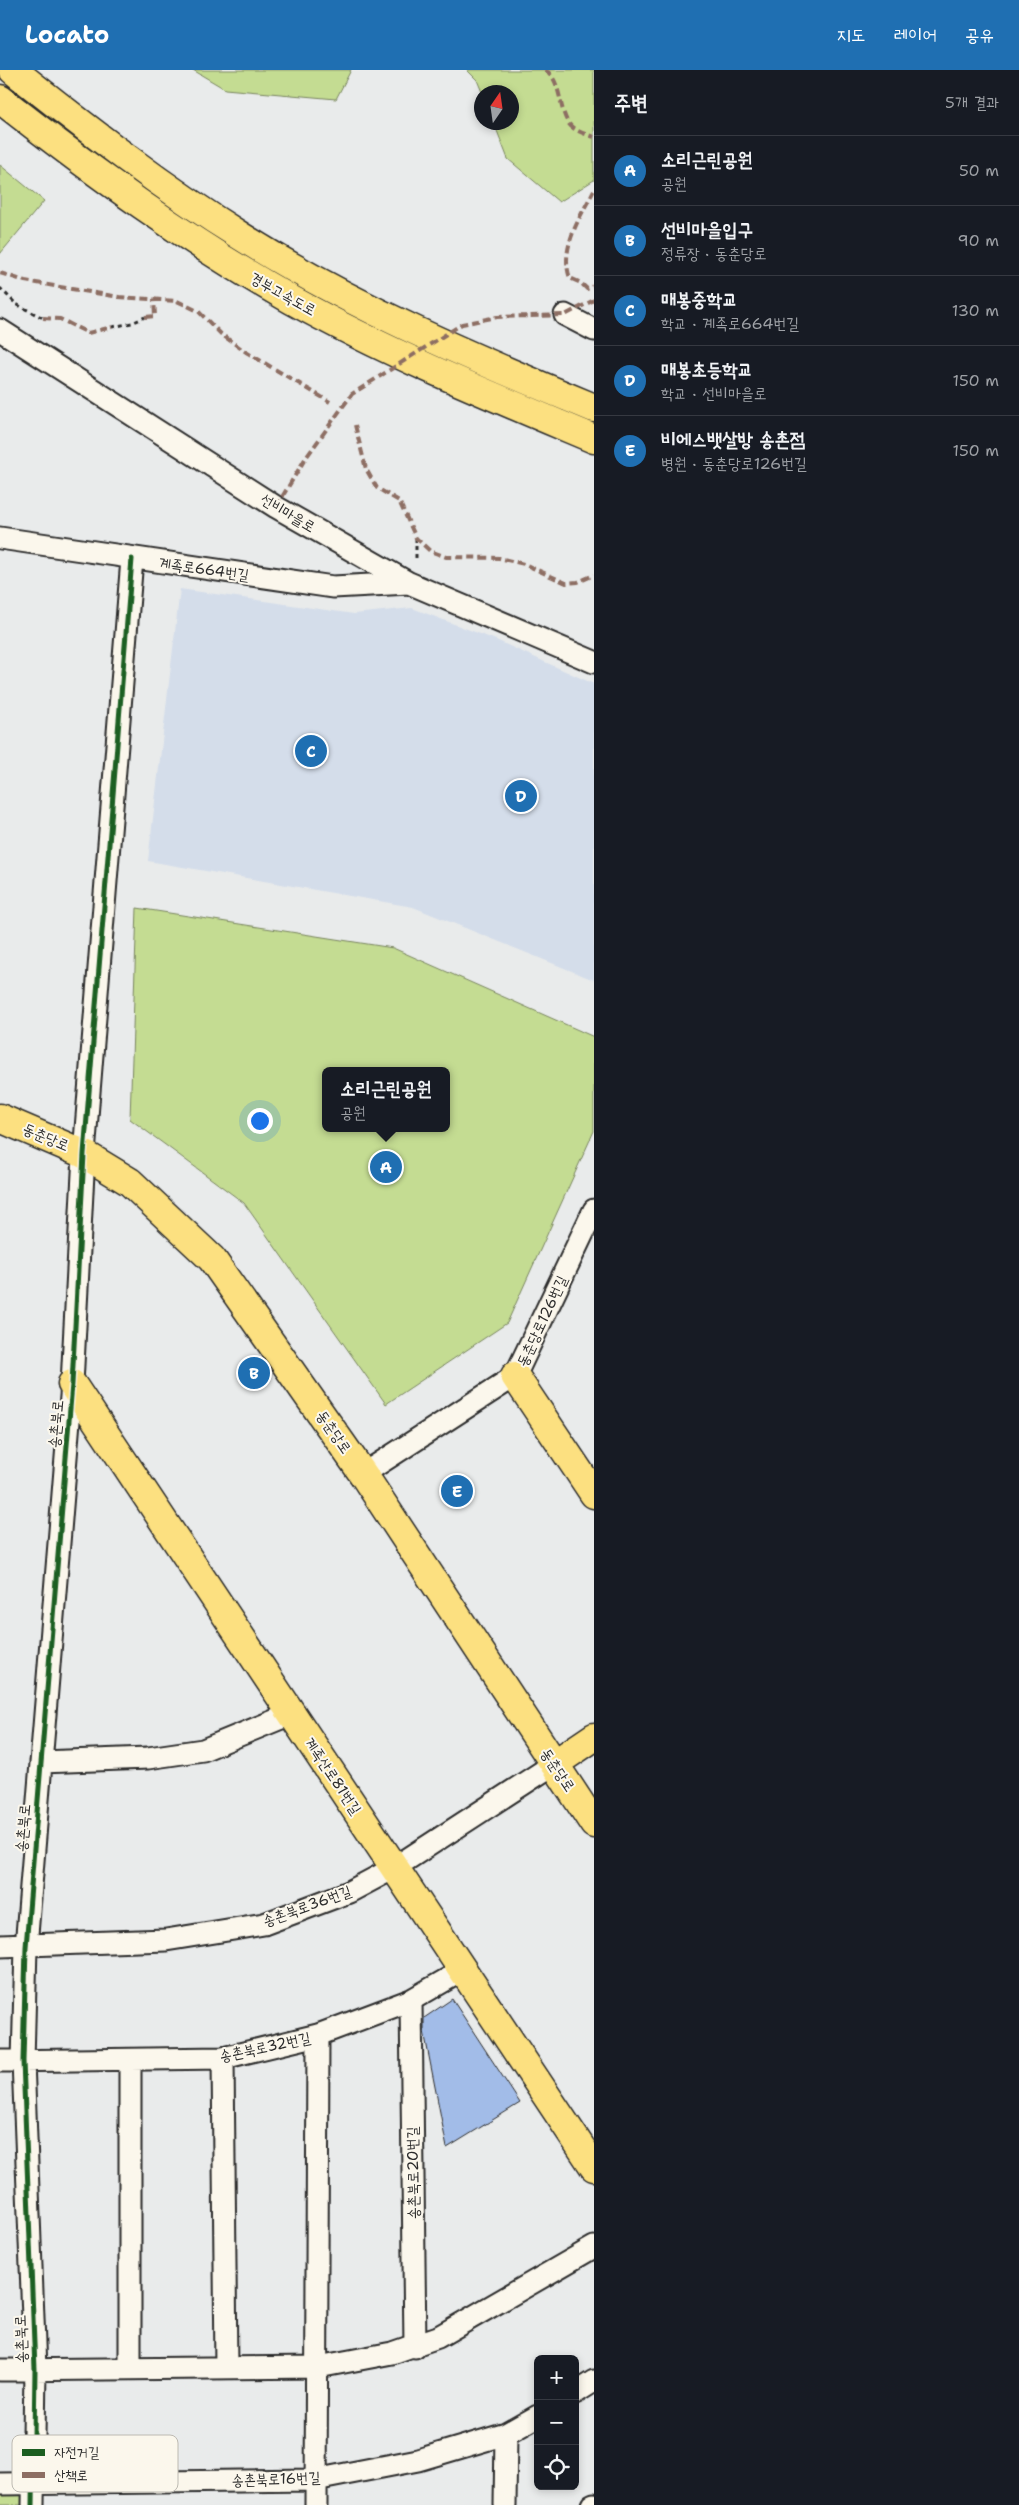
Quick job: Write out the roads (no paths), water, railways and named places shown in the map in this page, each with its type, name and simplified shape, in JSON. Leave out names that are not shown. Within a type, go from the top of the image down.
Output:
[{"type":"main road","name":"경부고속도로","points":[[13,70],[73,118],[242,237],[334,289],[436,342],[594,408]]},
{"type":"main road","name":"경부고속도로","points":[[0,99],[60,146],[177,230],[294,301],[428,369],[594,439]]},
{"type":"main road","name":"동춘당로","points":[[0,1118],[84,1154],[130,1182],[212,1259],[363,1474],[594,1824]]},
{"type":"main road","points":[[515,1376],[594,1494]]},
{"type":"main road","name":"계족산로81번길","points":[[72,1384],[594,2167]]},
{"type":"main road","points":[[554,1764],[594,1738]]},
{"type":"street","points":[[565,315],[594,330]]},
{"type":"street","name":"선비마을로","points":[[0,330],[276,507],[409,583],[594,662]]},
{"type":"street","name":"계족로664번길","points":[[0,538],[132,559],[333,587],[409,583]]},
{"type":"street","name":"송촌북로","points":[[34,2435],[35,2369],[23,2061],[26,1947],[72,1384],[84,1154],[132,559]]},
{"type":"street","name":"동춘당로126번길","points":[[363,1474],[515,1376],[594,1210]]},
{"type":"street","points":[[41,1762],[148,1758],[204,1750],[292,1714]]},
{"type":"street","name":"송촌북로36번길","points":[[0,1946],[26,1947],[166,1940],[264,1924],[349,1892],[394,1868],[554,1764]]},
{"type":"street","name":"송촌북로32번길","points":[[0,2061],[223,2058],[318,2035],[411,2000],[463,1970]]},
{"type":"street","name":"송촌북로20번길","points":[[411,2000],[414,2347]]},
{"type":"street","points":[[316,2505],[314,2480],[318,2367],[318,2035]]},
{"type":"street","points":[[223,2058],[226,2368]]},
{"type":"street","points":[[130,2060],[130,2368]]},
{"type":"street","points":[[0,2370],[318,2367],[414,2347],[438,2337],[594,2247]]},
{"type":"street","points":[[579,2390],[594,2381]]},
{"type":"street","name":"송촌북로16번길","points":[[178,2481],[314,2480],[418,2460],[506,2434],[534,2418]]},
{"type":"street","points":[[505,2505],[506,2434]]},
{"type":"street","name":"송촌북로","points":[[33,2492],[33,2505]]},
{"type":"place","name":"매봉중학교","points":[[311,751]]},
{"type":"place","name":"매봉초등학교","points":[[521,796]]},
{"type":"place","name":"소리근린공원","points":[[386,1167]]},
{"type":"place","name":"선비마을입구","points":[[254,1373]]},
{"type":"place","name":"비에스뱃살방 송촌점","points":[[457,1491]]}]
